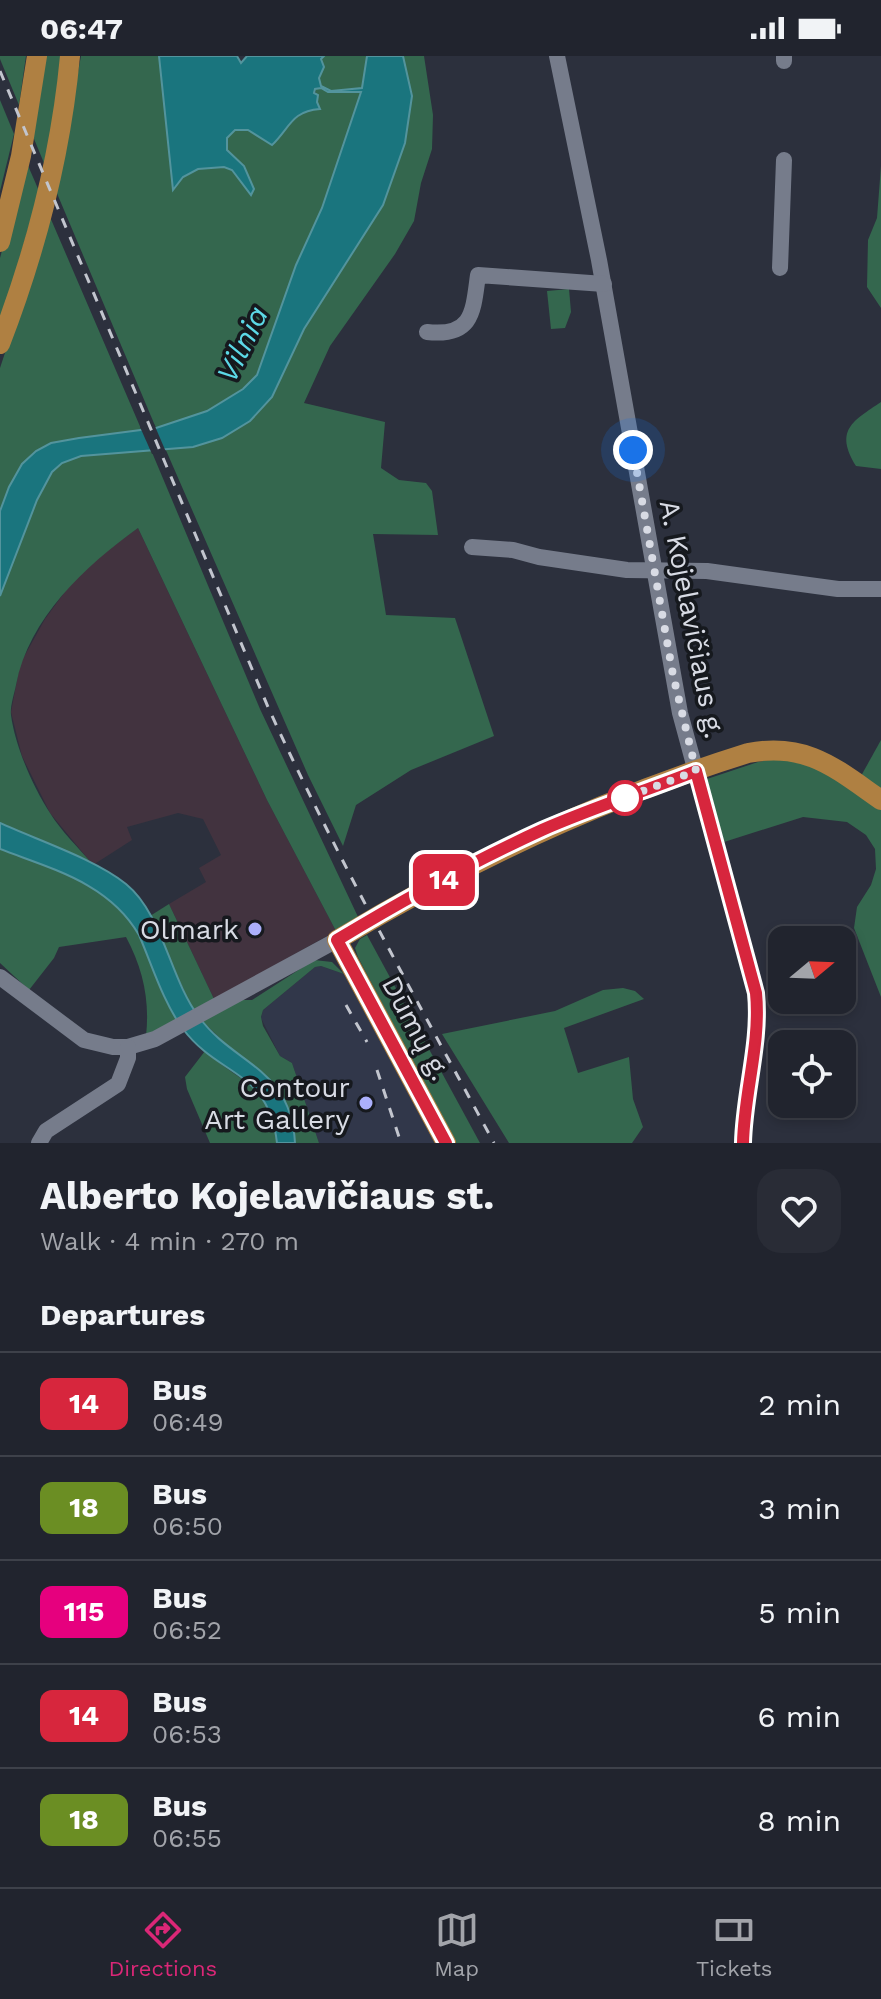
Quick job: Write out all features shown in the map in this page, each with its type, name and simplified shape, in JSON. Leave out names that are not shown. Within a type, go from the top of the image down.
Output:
[{"type":"main road","points":[[0,242],[21,156],[37,56]]},
{"type":"main road","points":[[0,344],[34,243],[51,169],[70,56]]},
{"type":"main road","points":[[337,940],[508,846],[748,753],[793,751],[822,760],[881,800]]},
{"type":"main road","name":"Dūmų g.","points":[[337,940],[446,1143]]},
{"type":"street","name":"A. Kojelavičiaus g.","points":[[557,56],[604,284],[680,713],[756,993],[757,1023],[743,1143]]},
{"type":"street","points":[[780,268],[784,160]]},
{"type":"street","points":[[427,332],[447,333],[466,323],[473,312],[478,275],[604,284]]},
{"type":"street","points":[[472,547],[513,550],[539,557],[627,570],[707,571],[838,589],[881,589]]},
{"type":"street","points":[[0,977],[84,1040],[99,1045],[128,1047],[167,1033],[337,940]]},
{"type":"street","points":[[39,1143],[46,1131],[118,1084],[128,1058],[128,1047]]},
{"type":"shaded area","points":[[138,528],[267,800],[336,931],[214,999],[169,904],[206,882],[199,868],[221,855],[203,819],[178,813],[127,827],[132,840],[93,865],[50,813],[22,756],[11,712],[20,664],[45,619],[72,582],[98,557]]},
{"type":"shaded area","points":[[315,967],[344,974],[435,1143],[319,1143],[292,1063],[280,1056],[261,1018],[263,1010]]},
{"type":"green space","points":[[0,56],[26,56],[19,105],[0,59]]},
{"type":"green space","points":[[43,56],[63,56],[55,117],[44,163],[32,134]]},
{"type":"green space","points":[[81,56],[159,56],[173,189],[183,177],[198,169],[224,167],[232,170],[250,194],[247,175],[227,150],[227,138],[235,130],[248,130],[266,141],[317,102],[315,89],[328,92],[361,91],[322,208],[296,265],[257,375],[243,389],[207,411],[156,428],[56,191]]},
{"type":"green space","points":[[367,56],[362,88],[331,91],[321,86],[321,58]]},
{"type":"green space","points":[[403,56],[424,56],[433,115],[432,149],[421,183],[414,221],[395,254],[330,346],[304,403],[385,422],[381,468],[399,480],[426,483],[432,491],[438,535],[373,534],[386,615],[455,618],[494,736],[411,770],[356,805],[343,846],[308,775],[165,448],[193,447],[272,397],[304,329],[383,205],[405,65]]},
{"type":"green space","points":[[0,100],[14,134],[0,191]]},
{"type":"green space","points":[[26,161],[39,191],[0,326],[0,258]]},
{"type":"green space","points":[[881,166],[881,308],[867,287],[868,240],[877,218]]},
{"type":"green space","points":[[50,217],[142,431],[79,438],[0,511],[0,368]]},
{"type":"green space","points":[[569,289],[571,312],[565,328],[551,329],[547,291]]},
{"type":"green space","points":[[881,402],[881,469],[856,466],[850,454],[847,435],[855,421]]},
{"type":"green space","points":[[151,450],[260,709],[359,919],[336,931],[267,800],[138,528],[79,577],[46,616],[23,661],[11,708],[16,740],[37,791],[59,826],[93,865],[0,823],[0,596],[37,500],[52,472],[62,462],[81,456]]},
{"type":"green space","points":[[881,740],[881,791],[861,776]]},
{"type":"green space","points":[[777,759],[814,764],[881,809],[881,997],[854,926],[857,907],[871,885],[876,869],[875,849],[866,835],[847,822],[803,817],[724,842],[707,779]]},
{"type":"green space","points":[[0,849],[87,883],[117,905],[143,942],[177,1020],[146,1036],[144,985],[126,937],[59,947],[29,990],[0,963]]},
{"type":"green space","points":[[169,904],[214,999],[193,1010],[150,916]]},
{"type":"green space","points":[[367,935],[480,1143],[455,1143],[358,957],[355,948],[360,939]]},
{"type":"green space","points":[[314,960],[332,962],[344,974],[315,967],[263,1010],[261,1017],[280,1056],[292,1063],[319,1143],[295,1143],[282,1098],[201,1020],[241,1000],[252,1000]]},
{"type":"green space","points":[[623,988],[635,991],[644,999],[564,1028],[578,1073],[629,1057],[633,1099],[643,1127],[632,1143],[509,1143],[442,1034],[555,1011],[603,990]]},
{"type":"green space","points":[[205,1051],[261,1096],[268,1108],[277,1143],[210,1143],[185,1077]]},
{"type":"water","points":[[159,56],[237,56],[241,63],[247,56],[324,56],[321,59],[324,67],[319,78],[321,86],[331,91],[362,88],[367,56],[403,56],[412,96],[405,143],[383,205],[304,329],[272,397],[250,421],[222,438],[193,447],[81,456],[62,463],[52,472],[37,500],[0,596],[0,511],[22,464],[36,451],[51,443],[156,428],[207,411],[243,389],[257,375],[296,265],[322,208],[361,92],[328,92],[315,89],[320,109],[297,117],[272,145],[248,130],[235,130],[227,138],[227,150],[244,166],[254,189],[251,195],[232,170],[224,167],[198,169],[183,177],[173,190]]},
{"type":"water","points":[[0,823],[98,866],[126,884],[139,897],[158,929],[189,1002],[213,1033],[272,1082],[291,1118],[295,1143],[277,1143],[264,1101],[240,1077],[197,1045],[183,1029],[164,995],[139,935],[127,917],[112,902],[78,880],[0,849]]},
{"type":"pier","points":[[154,424],[166,452],[152,454],[140,427]]},
{"type":"railway","points":[[0,71],[268,707],[349,872],[494,1143]]},
{"type":"railway","points":[[346,1005],[367,1042]]},
{"type":"railway","points":[[377,1070],[401,1143]]},
{"type":"bus line","name":"14","points":[[446,1143],[337,940],[508,846],[696,771],[756,993],[757,1023],[743,1143]]},
{"type":"place","name":"Olmark","points":[[255,929]]},
{"type":"place","name":"Contour Art Gallery","points":[[366,1103]]},
{"type":"route","points":[[625,798],[614,802],[696,771],[680,713],[633,450]]},
{"type":"water label","name":"Vilnia","points":[[242,344]]}]
